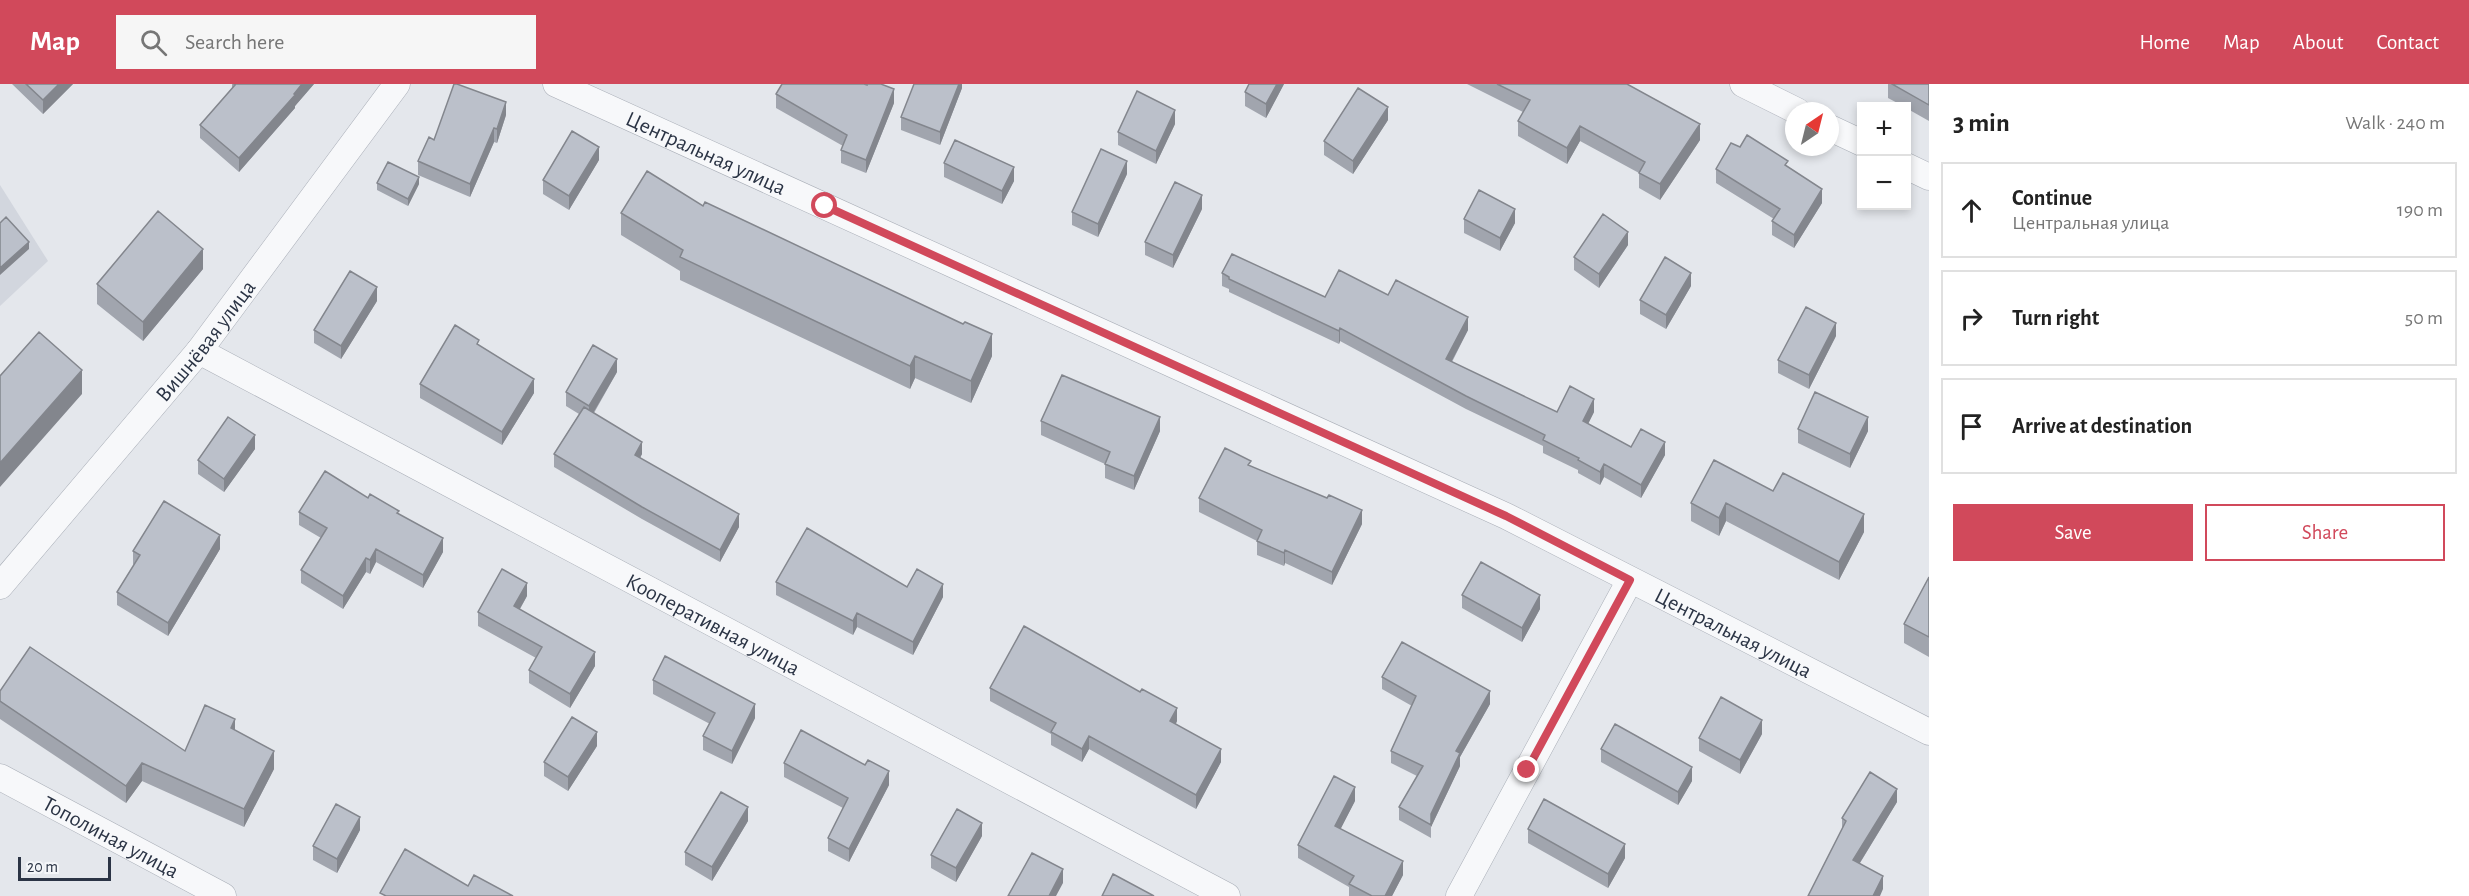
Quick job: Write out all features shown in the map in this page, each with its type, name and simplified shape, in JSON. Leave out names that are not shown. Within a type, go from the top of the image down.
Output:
[{"type":"street","name":"Вишнёвая улица","points":[[0,586],[200,351],[397,84]]},
{"type":"street","name":"Центральная улица","points":[[556,84],[1506,516],[1929,732]]},
{"type":"street","points":[[1743,84],[1785,105]]},
{"type":"street","points":[[1839,132],[1857,142]]},
{"type":"street","points":[[1911,168],[1929,177]]},
{"type":"street","name":"Кооперативная улица","points":[[200,351],[1227,896]]},
{"type":"street","points":[[1459,896],[1630,580]]},
{"type":"street","name":"Тополиная улица","points":[[0,777],[223,896]]},
{"type":"shaded area","points":[[0,185],[48,261],[0,306]]},
{"type":"building","points":[[26,84],[59,84],[43,100]]},
{"type":"building","points":[[234,84],[302,84],[295,95],[239,158],[200,125]]},
{"type":"building","points":[[454,84],[506,102],[497,129],[494,128],[470,184],[418,161],[429,137],[434,140]]},
{"type":"building","points":[[782,84],[881,84],[894,89],[866,160],[841,150],[847,135],[776,94]]},
{"type":"building","points":[[914,84],[959,84],[940,132],[901,117]]},
{"type":"building","points":[[1249,84],[1277,84],[1266,104],[1245,92]]},
{"type":"building","points":[[1497,84],[1627,84],[1700,124],[1660,184],[1639,173],[1645,162],[1580,126],[1567,148],[1518,121],[1530,100]]},
{"type":"building","points":[[1892,84],[1929,84],[1929,105]]},
{"type":"building","points":[[1358,88],[1388,107],[1353,161],[1324,141]]},
{"type":"building","points":[[1137,91],[1175,110],[1156,151],[1118,132]]},
{"type":"building","points":[[572,131],[599,147],[569,196],[543,180]]},
{"type":"building","points":[[1747,135],[1788,161],[1785,165],[1822,189],[1794,235],[1772,221],[1780,209],[1716,169],[1731,143],[1740,147]]},
{"type":"building","points":[[955,140],[1014,167],[1002,191],[944,163]]},
{"type":"building","points":[[1101,149],[1127,161],[1098,224],[1072,212]]},
{"type":"building","points":[[388,162],[419,177],[408,199],[377,183]]},
{"type":"building","points":[[647,171],[703,206],[705,202],[963,324],[965,322],[992,334],[971,381],[915,356],[910,366],[680,257],[683,250],[621,213]]},
{"type":"building","points":[[1175,182],[1202,195],[1173,255],[1145,242]]},
{"type":"building","points":[[1479,190],[1515,209],[1500,238],[1464,219]]},
{"type":"building","points":[[158,211],[203,249],[143,322],[97,284]]},
{"type":"building","points":[[1603,214],[1628,232],[1599,274],[1574,257]]},
{"type":"building","points":[[6,217],[29,242],[0,268],[0,223]]},
{"type":"building","points":[[1232,254],[1325,297],[1339,270],[1388,295],[1396,280],[1468,317],[1446,359],[1557,412],[1570,386],[1594,399],[1583,421],[1631,447],[1641,429],[1665,442],[1641,485],[1604,464],[1600,472],[1578,460],[1579,458],[1543,440],[1545,435],[1466,396],[1340,328],[1339,331],[1229,279],[1222,273]]},
{"type":"building","points":[[1665,257],[1691,273],[1666,315],[1640,300]]},
{"type":"building","points":[[350,271],[377,287],[341,346],[314,330]]},
{"type":"building","points":[[1806,307],[1836,323],[1809,375],[1778,360]]},
{"type":"building","points":[[455,325],[479,340],[477,344],[534,379],[502,432],[420,384]]},
{"type":"building","points":[[39,332],[82,370],[0,463],[0,376]]},
{"type":"building","points":[[593,345],[617,359],[589,406],[566,392]]},
{"type":"building","points":[[1062,375],[1160,417],[1134,476],[1105,464],[1110,452],[1041,421]]},
{"type":"building","points":[[1815,392],[1868,417],[1850,454],[1798,429]]},
{"type":"building","points":[[584,407],[642,442],[635,455],[739,514],[720,550],[642,507],[554,454]]},
{"type":"building","points":[[228,417],[255,435],[224,479],[198,460]]},
{"type":"building","points":[[1225,448],[1251,461],[1248,465],[1327,498],[1329,495],[1362,510],[1332,572],[1285,550],[1284,553],[1257,541],[1262,530],[1199,498]]},
{"type":"building","points":[[1714,460],[1773,491],[1783,473],[1864,514],[1839,562],[1726,503],[1719,518],[1691,503]]},
{"type":"building","points":[[325,471],[368,498],[370,494],[399,511],[397,513],[443,538],[423,575],[376,549],[370,560],[366,558],[343,596],[301,570],[327,528],[299,512]]},
{"type":"building","points":[[164,501],[220,535],[168,623],[117,592],[140,555],[133,551]]},
{"type":"building","points":[[807,528],[907,587],[917,569],[943,584],[913,642],[857,613],[853,621],[776,582]]},
{"type":"building","points":[[1481,562],[1540,595],[1522,628],[1462,595]]},
{"type":"building","points":[[502,569],[527,583],[514,606],[595,652],[570,694],[529,670],[542,647],[478,612]]},
{"type":"building","points":[[1929,577],[1929,637],[1904,624]]},
{"type":"building","points":[[1024,626],[1140,692],[1142,689],[1177,708],[1170,721],[1221,749],[1196,795],[1089,736],[1082,749],[1051,732],[1056,723],[990,688]]},
{"type":"building","points":[[1402,642],[1490,691],[1456,751],[1460,753],[1431,814],[1431,825],[1399,807],[1423,766],[1391,751],[1416,696],[1382,677]]},
{"type":"building","points":[[30,647],[185,751],[205,705],[235,719],[231,728],[274,751],[244,809],[142,763],[126,786],[0,701],[0,691]]},
{"type":"building","points":[[665,656],[755,704],[732,751],[703,736],[715,713],[653,680]]},
{"type":"building","points":[[1721,697],[1762,720],[1740,760],[1699,738]]},
{"type":"building","points":[[572,717],[597,732],[568,777],[544,762]]},
{"type":"building","points":[[1615,724],[1692,767],[1678,792],[1601,749]]},
{"type":"building","points":[[801,730],[865,765],[868,760],[889,771],[849,849],[828,838],[848,798],[784,763]]},
{"type":"building","points":[[1870,772],[1897,789],[1853,860],[1883,876],[1873,896],[1808,896],[1846,821],[1842,818]]},
{"type":"building","points":[[1334,776],[1355,787],[1335,826],[1403,861],[1385,896],[1372,896],[1349,884],[1354,876],[1298,845]]},
{"type":"building","points":[[721,792],[748,807],[712,867],[685,852]]},
{"type":"building","points":[[1544,799],[1625,844],[1608,874],[1528,829]]},
{"type":"building","points":[[336,804],[360,817],[337,859],[313,846]]},
{"type":"building","points":[[957,809],[982,823],[956,868],[931,855]]},
{"type":"building","points":[[405,849],[468,886],[474,875],[513,896],[386,896],[380,893]]},
{"type":"building","points":[[1032,853],[1063,869],[1049,896],[1008,896]]},
{"type":"building","points":[[1113,874],[1154,896],[1102,896]]},
{"type":"route","points":[[825,206],[1506,516],[1630,580],[1527,770]]}]
